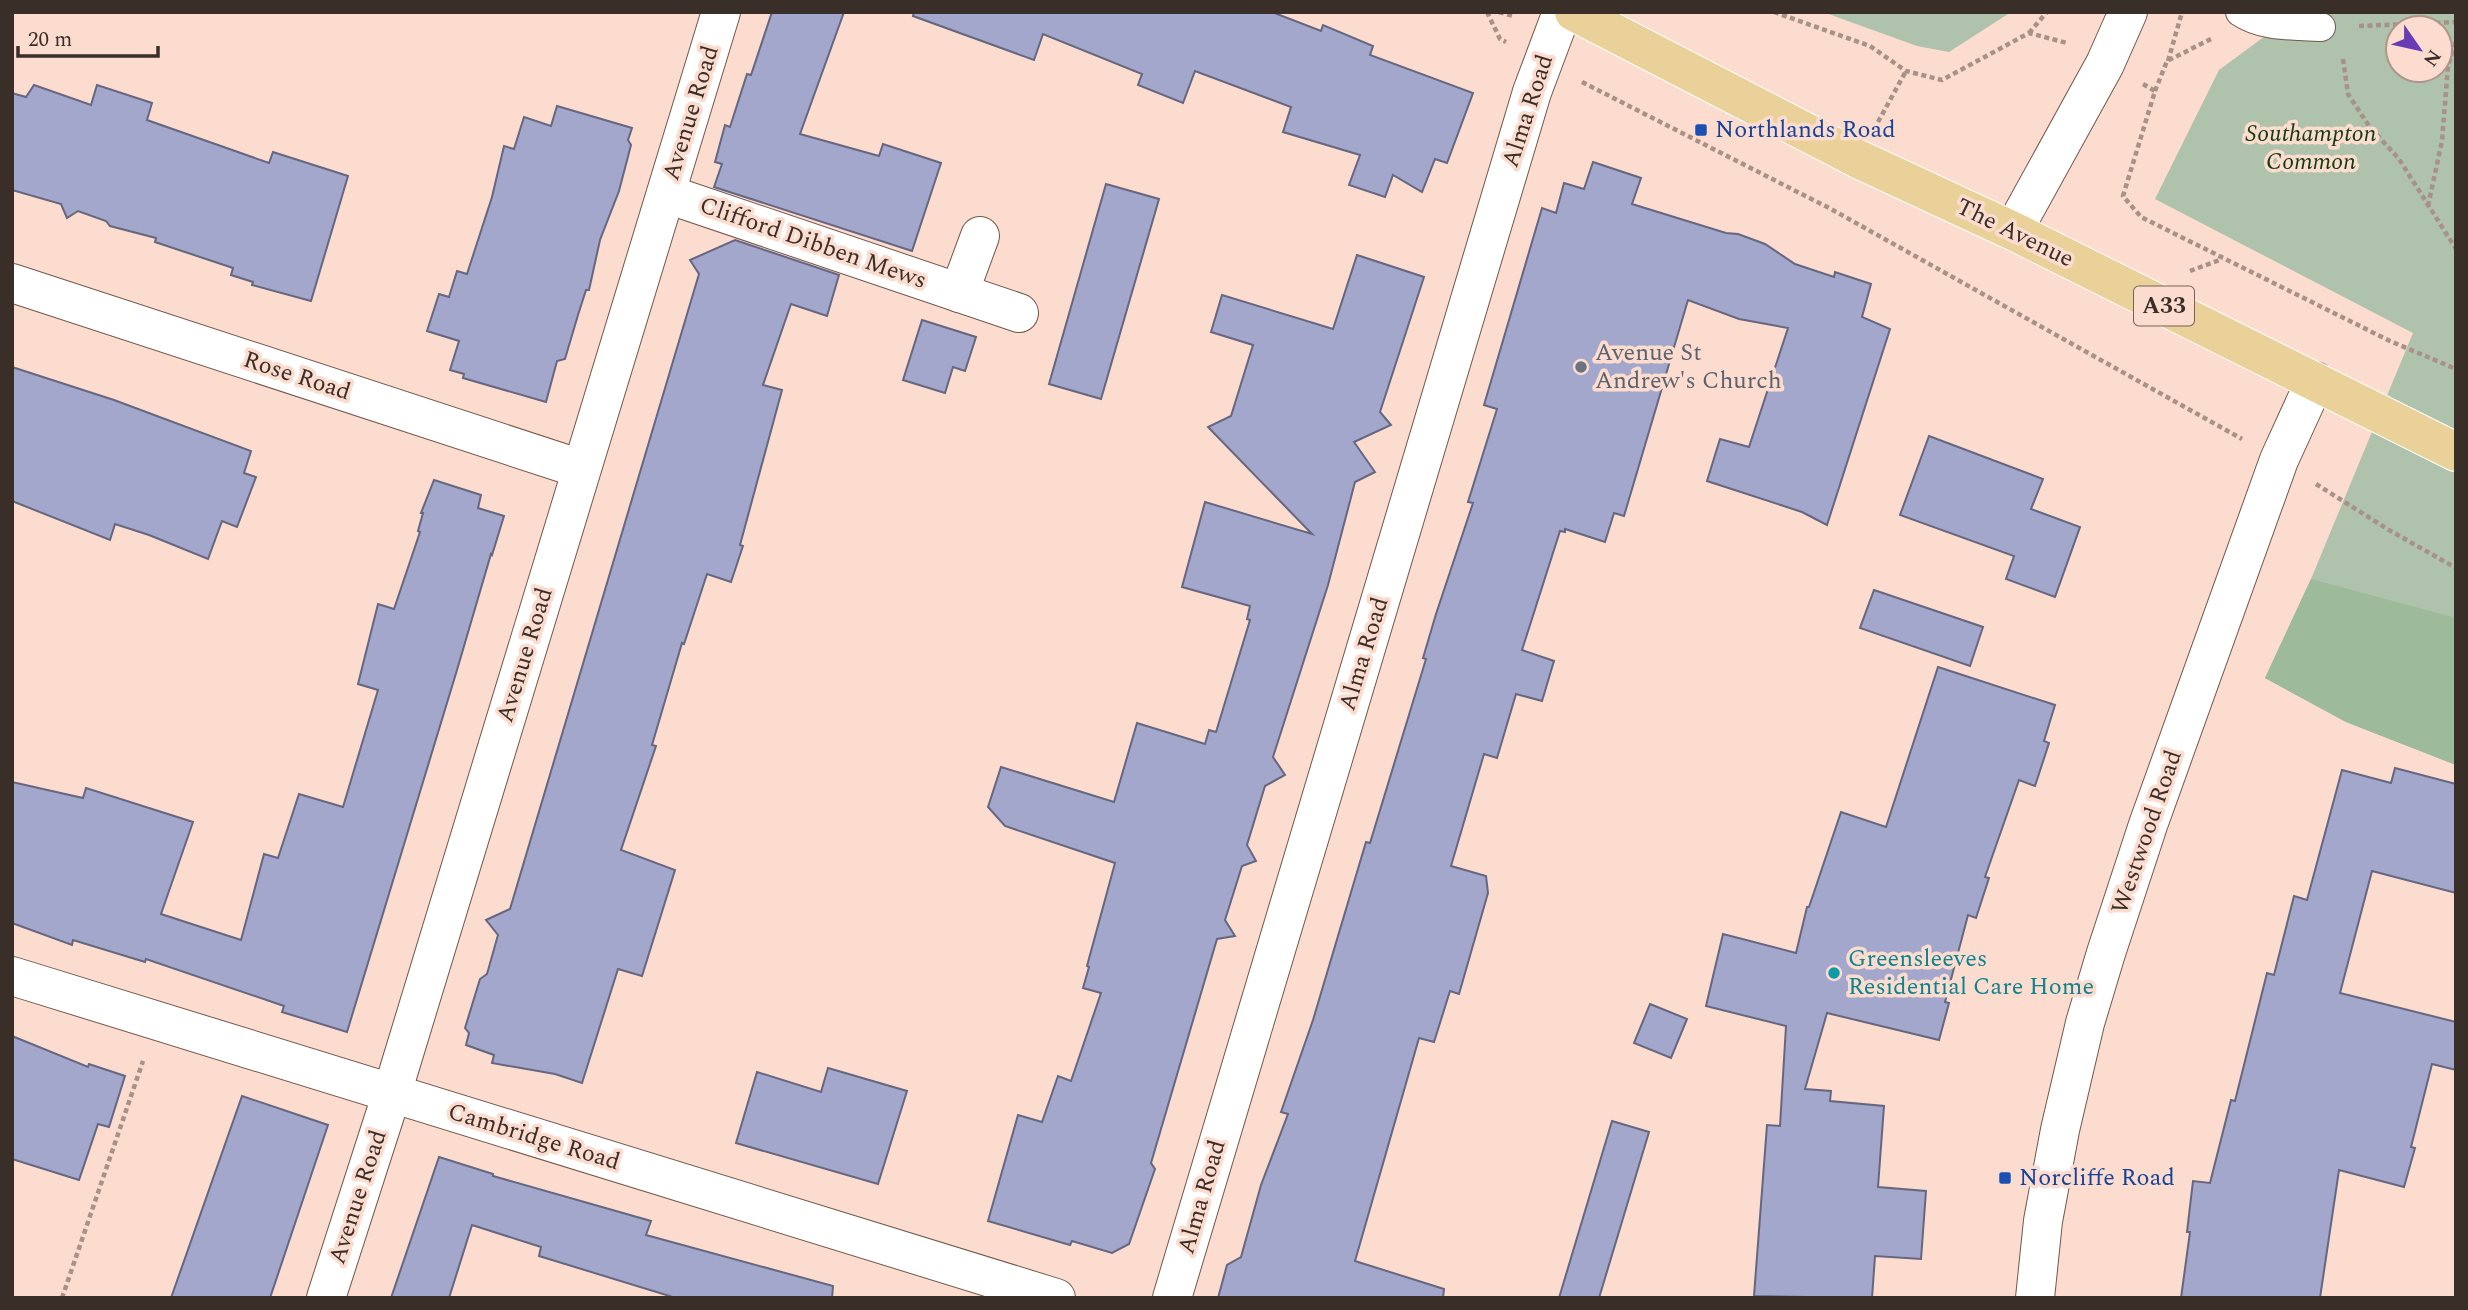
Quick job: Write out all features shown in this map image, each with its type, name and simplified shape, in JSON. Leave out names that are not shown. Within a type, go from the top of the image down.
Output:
[{"type":"main road","name":"The Avenue","points":[[1574,12],[1857,159],[2014,231],[2456,452]]},
{"type":"street","name":"Avenue Road","points":[[326,1298],[392,1093],[721,12]]},
{"type":"street","name":"Alma Road","points":[[1172,1298],[1532,92],[1562,12]]},
{"type":"street","points":[[2014,231],[2105,65],[2129,12]]},
{"type":"street","name":"Clifford Dibben Mews","points":[[667,194],[1018,313]]},
{"type":"street","name":"Clifford Dibben Mews","points":[[959,293],[980,236]]},
{"type":"street","name":"Rose Road","points":[[12,283],[581,469]]},
{"type":"street","name":"Westwood Road","points":[[2035,1298],[2043,1222],[2060,1130],[2085,1023],[2106,953],[2148,825],[2279,460],[2315,381]]},
{"type":"street","name":"Cambridge Road","points":[[12,976],[1056,1298]]},
{"type":"lane","points":[[2245,15],[2268,24],[2321,27]]},
{"type":"path","points":[[1487,12],[1500,39]]},
{"type":"path","points":[[1774,12],[1870,46],[1906,71],[1942,80],[2029,33],[2047,12]]},
{"type":"path","points":[[2182,12],[2123,197],[2141,217],[2390,341],[2456,369]]},
{"type":"path","points":[[2168,61],[2245,15]]},
{"type":"path","points":[[2351,26],[2456,22]]},
{"type":"path","points":[[2029,33],[2061,40]]},
{"type":"path","points":[[2428,207],[2442,141],[2448,66],[2456,41]]},
{"type":"path","points":[[2342,54],[2348,94],[2369,126],[2399,159],[2456,249]]},
{"type":"path","points":[[1882,115],[1906,71]]},
{"type":"path","points":[[2139,82],[2155,91]]},
{"type":"path","points":[[1601,91],[1831,209],[2239,438]]},
{"type":"path","points":[[2326,490],[2456,568]]},
{"type":"path","points":[[62,1298],[156,1020]]},
{"type":"green space","points":[[1823,12],[2011,12],[1949,52],[1917,46]]},
{"type":"green space","name":"Southampton Common","points":[[2298,12],[2456,12],[2456,765],[2346,722],[2265,678],[2311,579],[2413,333],[2155,199],[2219,70]]},
{"type":"green space","points":[[2311,579],[2456,618],[2456,765],[2346,722],[2265,678]]},
{"type":"building","points":[[772,12],[844,12],[800,134],[879,156],[883,144],[941,163],[912,251],[714,187],[722,164],[715,162],[725,125],[730,127],[747,74],[751,75]]},
{"type":"building","points":[[914,12],[1272,12],[1321,31],[1323,25],[1373,46],[1370,55],[1473,93],[1447,163],[1435,159],[1422,192],[1393,175],[1385,197],[1349,185],[1360,155],[1283,132],[1291,107],[1195,71],[1183,103],[1138,85],[1142,74],[1043,34],[1034,60],[913,16]]},
{"type":"building","points":[[34,85],[91,105],[97,85],[152,103],[147,120],[269,163],[273,152],[348,176],[311,301],[252,285],[253,282],[231,275],[233,268],[155,242],[156,238],[110,226],[106,221],[78,211],[67,218],[61,204],[12,190],[12,93],[26,97]]},
{"type":"building","points":[[557,106],[632,128],[628,140],[631,145],[619,191],[600,240],[589,290],[586,290],[565,359],[557,361],[546,402],[463,378],[464,374],[450,370],[459,341],[427,331],[439,294],[449,297],[457,271],[467,274],[492,197],[504,146],[514,149],[524,117],[551,126]]},
{"type":"building","points":[[1593,162],[1641,178],[1632,204],[1726,233],[1738,234],[1765,244],[1795,264],[1834,277],[1835,272],[1871,284],[1862,317],[1890,329],[1827,525],[1802,512],[1707,481],[1720,439],[1749,447],[1788,328],[1739,319],[1688,300],[1624,516],[1614,513],[1605,542],[1565,529],[1565,532],[1560,531],[1522,650],[1554,661],[1542,701],[1516,694],[1497,758],[1484,754],[1451,866],[1486,876],[1488,893],[1459,994],[1450,991],[1434,1042],[1419,1038],[1355,1261],[1444,1289],[1443,1298],[1218,1298],[1227,1265],[1241,1257],[1261,1185],[1288,1114],[1281,1112],[1313,1020],[1366,842],[1370,843],[1426,659],[1423,658],[1436,614],[1473,503],[1468,502],[1497,409],[1484,405],[1542,208],[1556,213],[1564,183],[1584,189]]},
{"type":"building","points":[[1106,184],[1159,199],[1101,399],[1049,384]]},
{"type":"building","points":[[735,240],[839,275],[827,316],[791,304],[763,385],[782,390],[740,545],[743,546],[731,582],[707,574],[684,644],[682,643],[652,745],[656,746],[621,850],[675,870],[642,976],[618,969],[582,1083],[555,1074],[492,1063],[494,1055],[466,1045],[469,1033],[465,1028],[480,979],[487,974],[498,935],[486,920],[510,909],[699,274],[690,260]]},
{"type":"building","points":[[1357,255],[1424,277],[1380,412],[1391,425],[1354,442],[1375,472],[1355,482],[1328,585],[1273,757],[1285,775],[1265,786],[1247,845],[1256,861],[1242,866],[1225,920],[1235,936],[1217,939],[1151,1163],[1155,1169],[1129,1244],[1112,1253],[1072,1241],[1070,1245],[988,1221],[1018,1115],[1042,1122],[1058,1076],[1071,1081],[1101,993],[1083,988],[1115,863],[1005,826],[988,807],[1001,767],[1114,802],[1137,723],[1205,744],[1209,730],[1216,732],[1250,620],[1247,619],[1250,606],[1182,587],[1205,502],[1312,534],[1208,427],[1231,416],[1253,345],[1211,332],[1222,295],[1333,329]]},
{"type":"building","points":[[922,320],[976,337],[965,371],[953,367],[945,393],[903,380]]},
{"type":"building","points":[[12,367],[114,400],[251,451],[244,473],[256,477],[237,527],[222,521],[208,559],[115,524],[110,540],[12,501]]},
{"type":"building","points":[[1929,436],[2043,479],[2031,509],[2080,527],[2055,597],[2006,579],[2014,556],[1900,515]]},
{"type":"building","points":[[434,480],[481,495],[478,508],[504,516],[347,1032],[282,1012],[284,1006],[146,959],[145,962],[73,940],[72,945],[12,923],[12,782],[83,798],[86,788],[193,822],[161,914],[241,940],[264,854],[278,858],[299,794],[343,807],[378,690],[358,684],[378,604],[394,609],[420,532],[421,513]]},
{"type":"building","points":[[1874,590],[1983,627],[1970,666],[1860,628]]},
{"type":"building","points":[[1938,667],[2055,705],[2044,741],[2049,743],[2035,786],[2019,780],[1985,877],[1989,878],[1976,918],[1968,915],[1945,1002],[1949,1003],[1939,1040],[1827,1013],[1805,1089],[1831,1091],[1830,1101],[1884,1106],[1878,1187],[1926,1191],[1921,1259],[1875,1256],[1872,1298],[1754,1296],[1767,1125],[1780,1126],[1786,1026],[1706,1006],[1723,934],[1796,953],[1807,907],[1841,812],[1886,827]]},
{"type":"building","points":[[2395,768],[2456,784],[2456,893],[2372,871],[2340,993],[2456,1022],[2456,1070],[2432,1064],[2404,1187],[2339,1170],[2320,1298],[2181,1298],[2190,1232],[2187,1232],[2193,1181],[2210,1183],[2231,1100],[2235,1101],[2267,973],[2274,975],[2294,896],[2307,900],[2342,770],[2391,783]]},
{"type":"building","points":[[1650,1004],[1687,1019],[1671,1058],[1634,1043]]},
{"type":"building","points":[[12,1036],[88,1067],[89,1064],[125,1076],[109,1127],[98,1124],[79,1180],[12,1159]]},
{"type":"building","points":[[828,1068],[907,1091],[878,1184],[736,1143],[757,1072],[821,1092]]},
{"type":"building","points":[[242,1096],[328,1125],[270,1298],[171,1298]]},
{"type":"building","points":[[1612,1121],[1649,1132],[1599,1298],[1559,1298]]},
{"type":"building","points":[[439,1157],[493,1176],[651,1221],[646,1235],[833,1286],[832,1298],[676,1298],[539,1256],[541,1247],[472,1225],[449,1298],[391,1298]]},
{"type":"place","name":"Northlands Road","points":[[1701,130]]},
{"type":"place","name":"Avenue St Andrew's Church","points":[[1581,367]]},
{"type":"place","name":"Greensleeves Residential Care Home","points":[[1834,973]]},
{"type":"place","name":"Norcliffe Road","points":[[2005,1178]]}]
